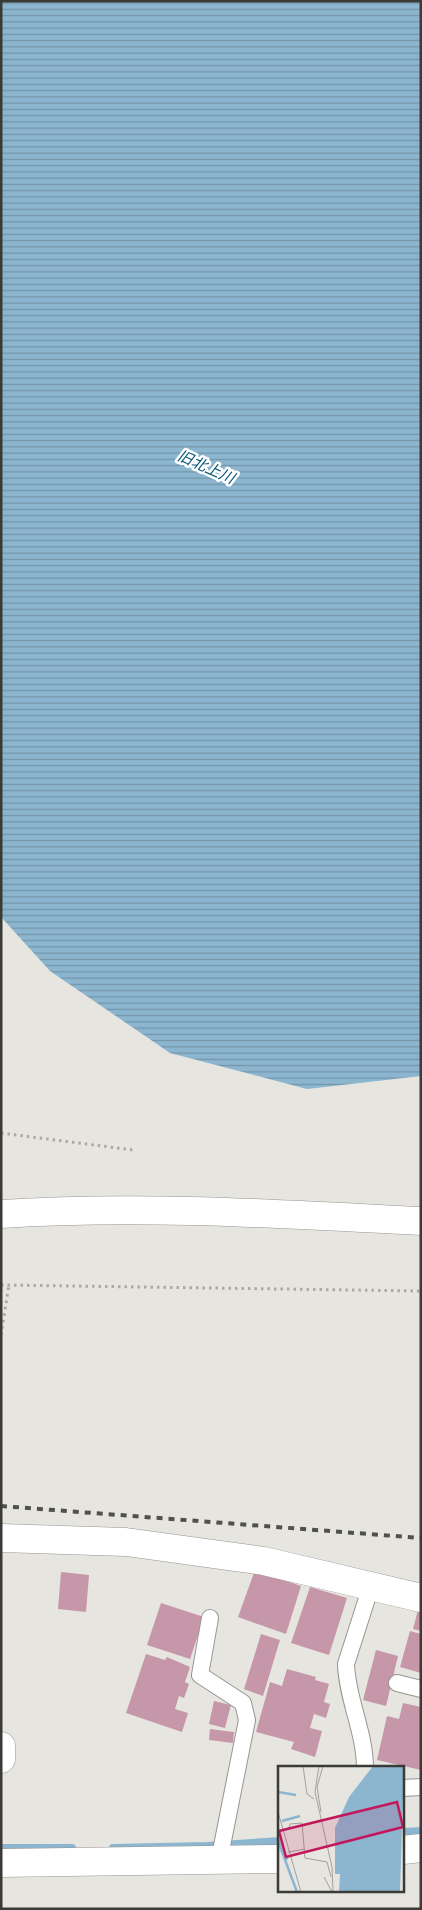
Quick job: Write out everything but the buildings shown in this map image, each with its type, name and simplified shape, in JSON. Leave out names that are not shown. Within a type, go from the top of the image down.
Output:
[{"type":"street","points":[[7,1212],[86,1210],[278,1214],[421,1221]]},
{"type":"street","points":[[1,1538],[126,1542],[264,1561],[421,1598]]},
{"type":"street","points":[[1,1746],[1,1760]]},
{"type":"street","points":[[404,1850],[421,1848]]},
{"type":"street","points":[[1,1863],[278,1858]]},
{"type":"lane","points":[[365,1766],[364,1750],[346,1676],[346,1664],[370,1586]]},
{"type":"lane","points":[[210,1618],[200,1675],[243,1703],[247,1720],[219,1859]]},
{"type":"lane","points":[[397,1683],[421,1688]]},
{"type":"lane","points":[[404,1788],[421,1787]]},
{"type":"path","points":[[1,1133],[133,1150]]},
{"type":"path","points":[[1,1285],[421,1290]]},
{"type":"path","points":[[1,1335],[9,1286]]},
{"type":"water","name":"旧北上川","points":[[1,1],[421,1],[421,1076],[307,1089],[170,1053],[50,971],[1,917]]},
{"type":"waterway","points":[[404,1832],[421,1831]]},
{"type":"waterway","points":[[113,1848],[207,1846],[278,1841]]},
{"type":"waterway","points":[[1,1848],[72,1848]]},
{"type":"railway","points":[[1,1506],[421,1538]]}]
